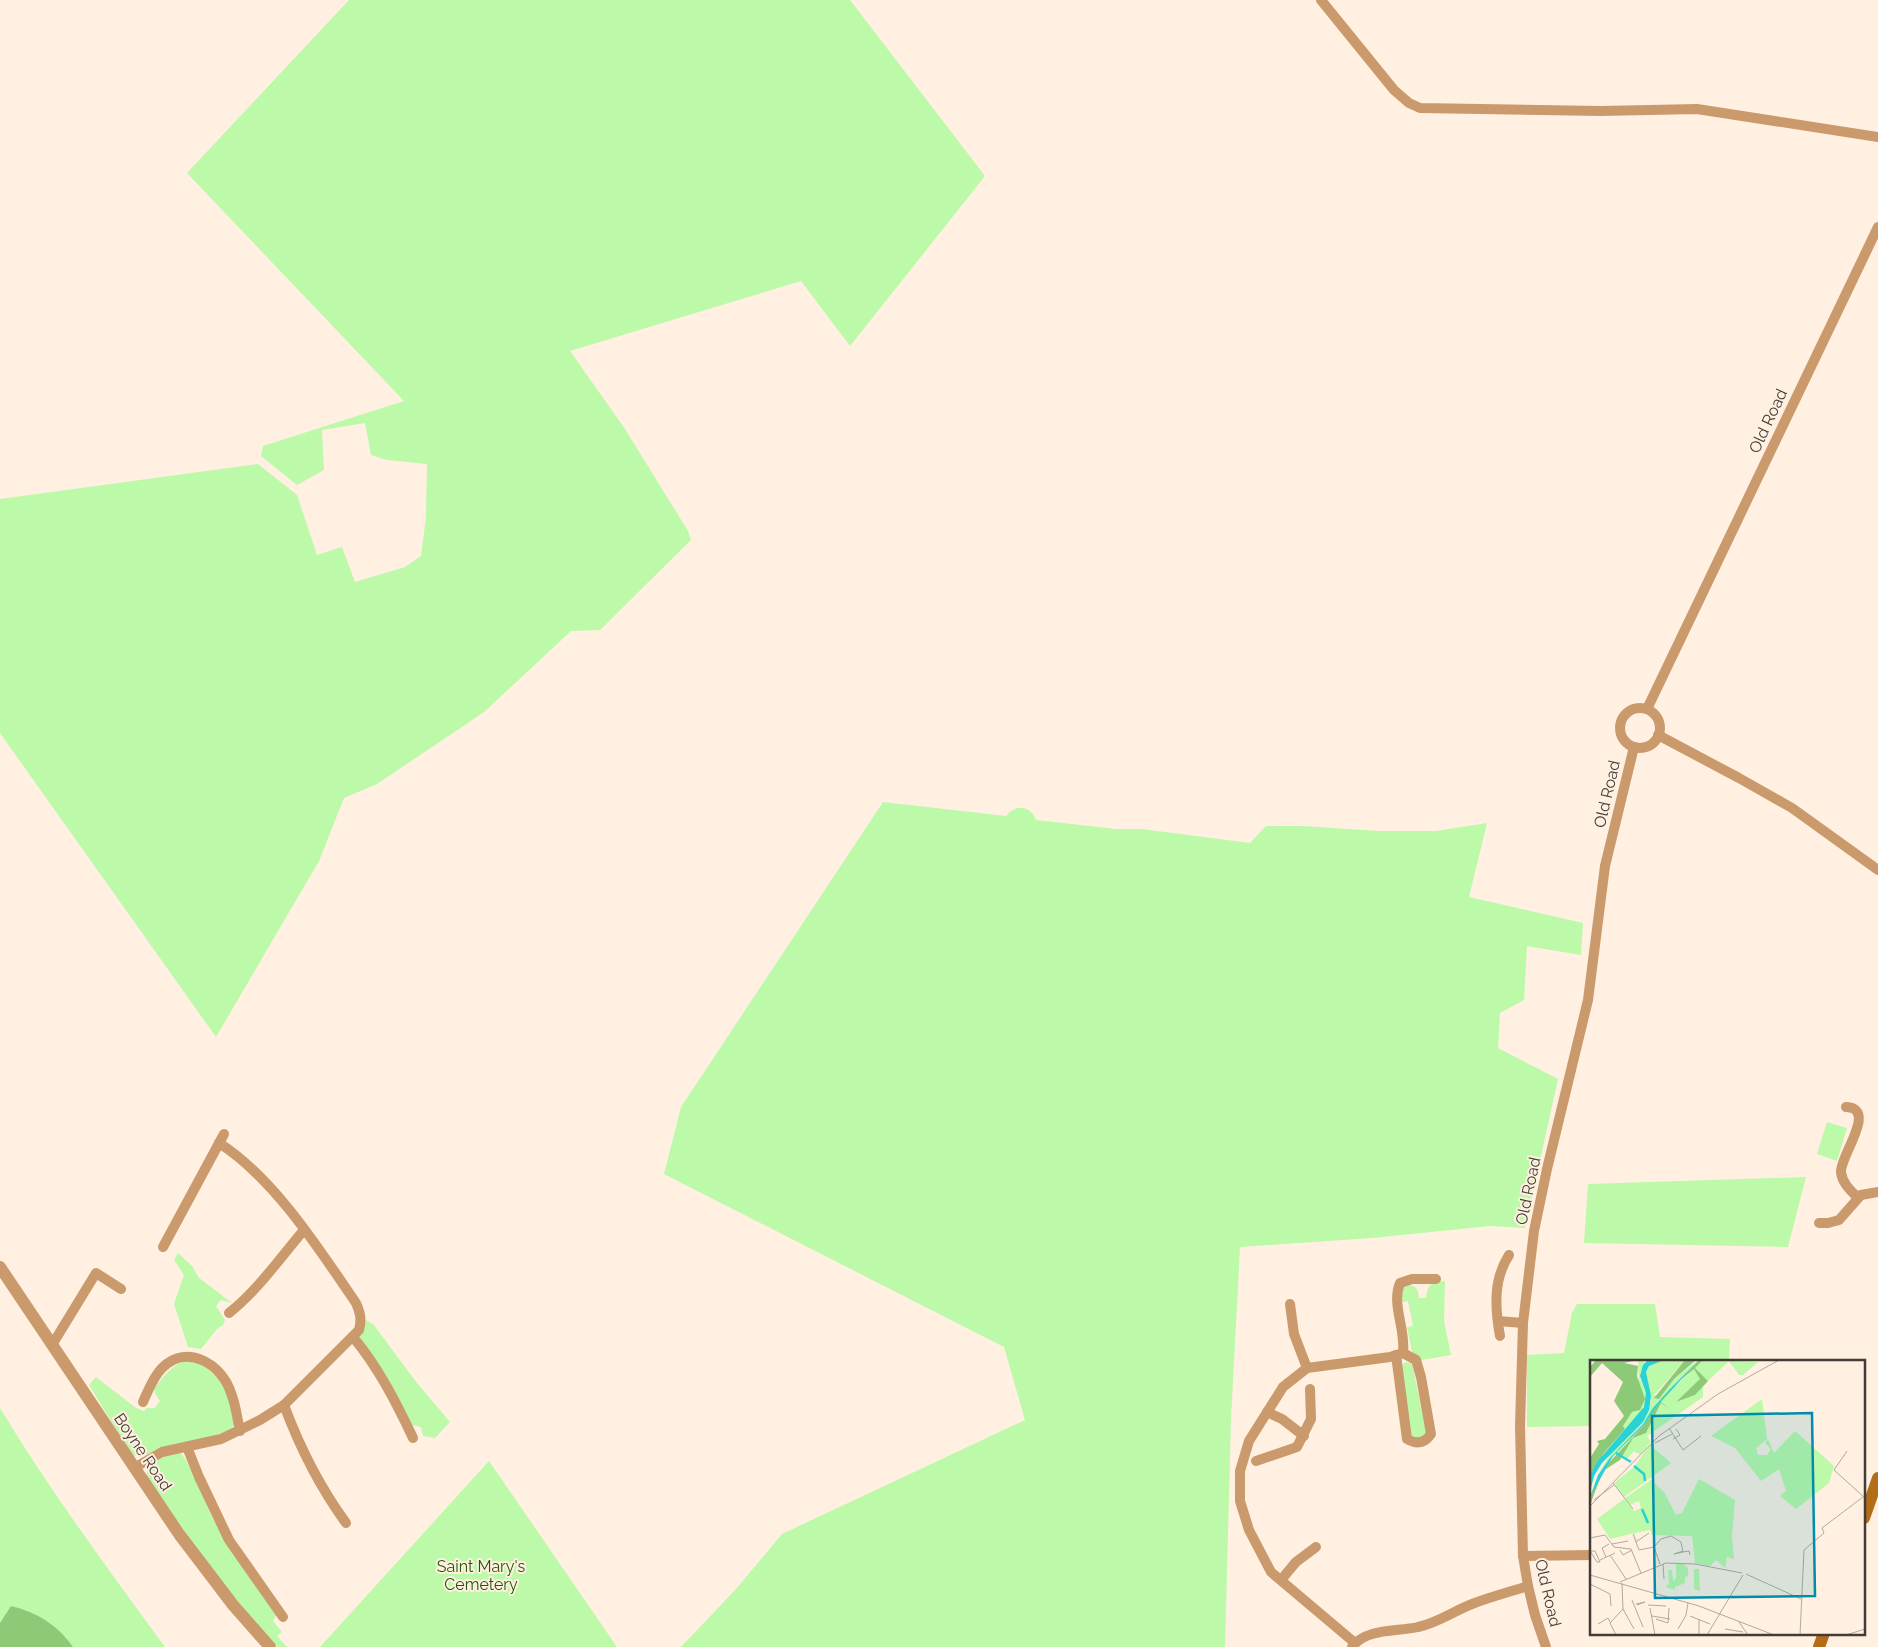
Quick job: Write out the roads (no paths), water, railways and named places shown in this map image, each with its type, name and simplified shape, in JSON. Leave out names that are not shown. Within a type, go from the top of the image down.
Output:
[{"type":"main road","points":[[1866,1512],[1878,1478]]},
{"type":"main road","points":[[1819,1647],[1824,1634]]},
{"type":"street","points":[[1321,0],[1394,90],[1409,103],[1420,108],[1601,111],[1697,109],[1878,137]]},
{"type":"street","name":"Old Road","points":[[1647,709],[1878,227]]},
{"type":"street","points":[[1635,708],[1647,709],[1658,720],[1660,730],[1655,740],[1646,747],[1634,747],[1623,739],[1620,733],[1621,720],[1624,714],[1635,708]]},
{"type":"street","points":[[1658,735],[1792,808],[1878,870]]},
{"type":"street","name":"Old Road","points":[[1546,1647],[1535,1615],[1523,1556],[1520,1426],[1523,1323],[1534,1232],[1547,1169],[1588,1000],[1606,866],[1634,747]]},
{"type":"street","points":[[1846,1107],[1853,1107],[1858,1110],[1861,1118],[1859,1128],[1842,1163],[1841,1173],[1846,1186],[1858,1198]]},
{"type":"street","points":[[163,1247],[224,1134]]},
{"type":"street","points":[[134,1468],[162,1452],[220,1440],[240,1431],[284,1405],[359,1330],[360,1312],[319,1249],[252,1168],[237,1155],[219,1144]]},
{"type":"street","points":[[1819,1223],[1839,1220],[1861,1195],[1878,1192]]},
{"type":"street","points":[[229,1313],[241,1304],[304,1230]]},
{"type":"street","points":[[1500,1336],[1496,1295],[1501,1270],[1509,1255]]},
{"type":"street","name":"Boyne Road","points":[[0,1267],[134,1468],[208,1574],[270,1647]]},
{"type":"street","points":[[52,1345],[96,1273],[120,1289]]},
{"type":"street","points":[[1436,1279],[1412,1279],[1400,1283],[1396,1291],[1396,1304],[1404,1334],[1400,1354],[1407,1438],[1412,1442],[1418,1443],[1426,1441],[1432,1434],[1416,1360],[1400,1354],[1306,1368],[1283,1387],[1249,1440],[1240,1471],[1240,1501],[1249,1530],[1272,1572],[1354,1645],[1374,1634],[1421,1627],[1508,1591],[1528,1586]]},
{"type":"street","points":[[1290,1304],[1294,1334],[1306,1368]]},
{"type":"street","points":[[1498,1321],[1523,1323]]},
{"type":"street","points":[[353,1337],[372,1362],[413,1438]]},
{"type":"street","points":[[143,1402],[155,1377],[162,1368],[181,1358],[191,1356],[200,1358],[218,1372],[231,1392],[240,1431]]},
{"type":"street","points":[[1256,1460],[1297,1447],[1312,1419],[1310,1389]]},
{"type":"street","points":[[284,1405],[313,1473],[346,1523]]},
{"type":"street","points":[[1267,1412],[1282,1419],[1304,1436]]},
{"type":"street","points":[[187,1447],[202,1485],[230,1540],[283,1617]]},
{"type":"street","points":[[1281,1580],[1296,1562],[1316,1547]]},
{"type":"street","points":[[1523,1556],[1590,1555]]},
{"type":"park label","name":"Saint Mary's Cemetery","points":[[481,1575]]}]
